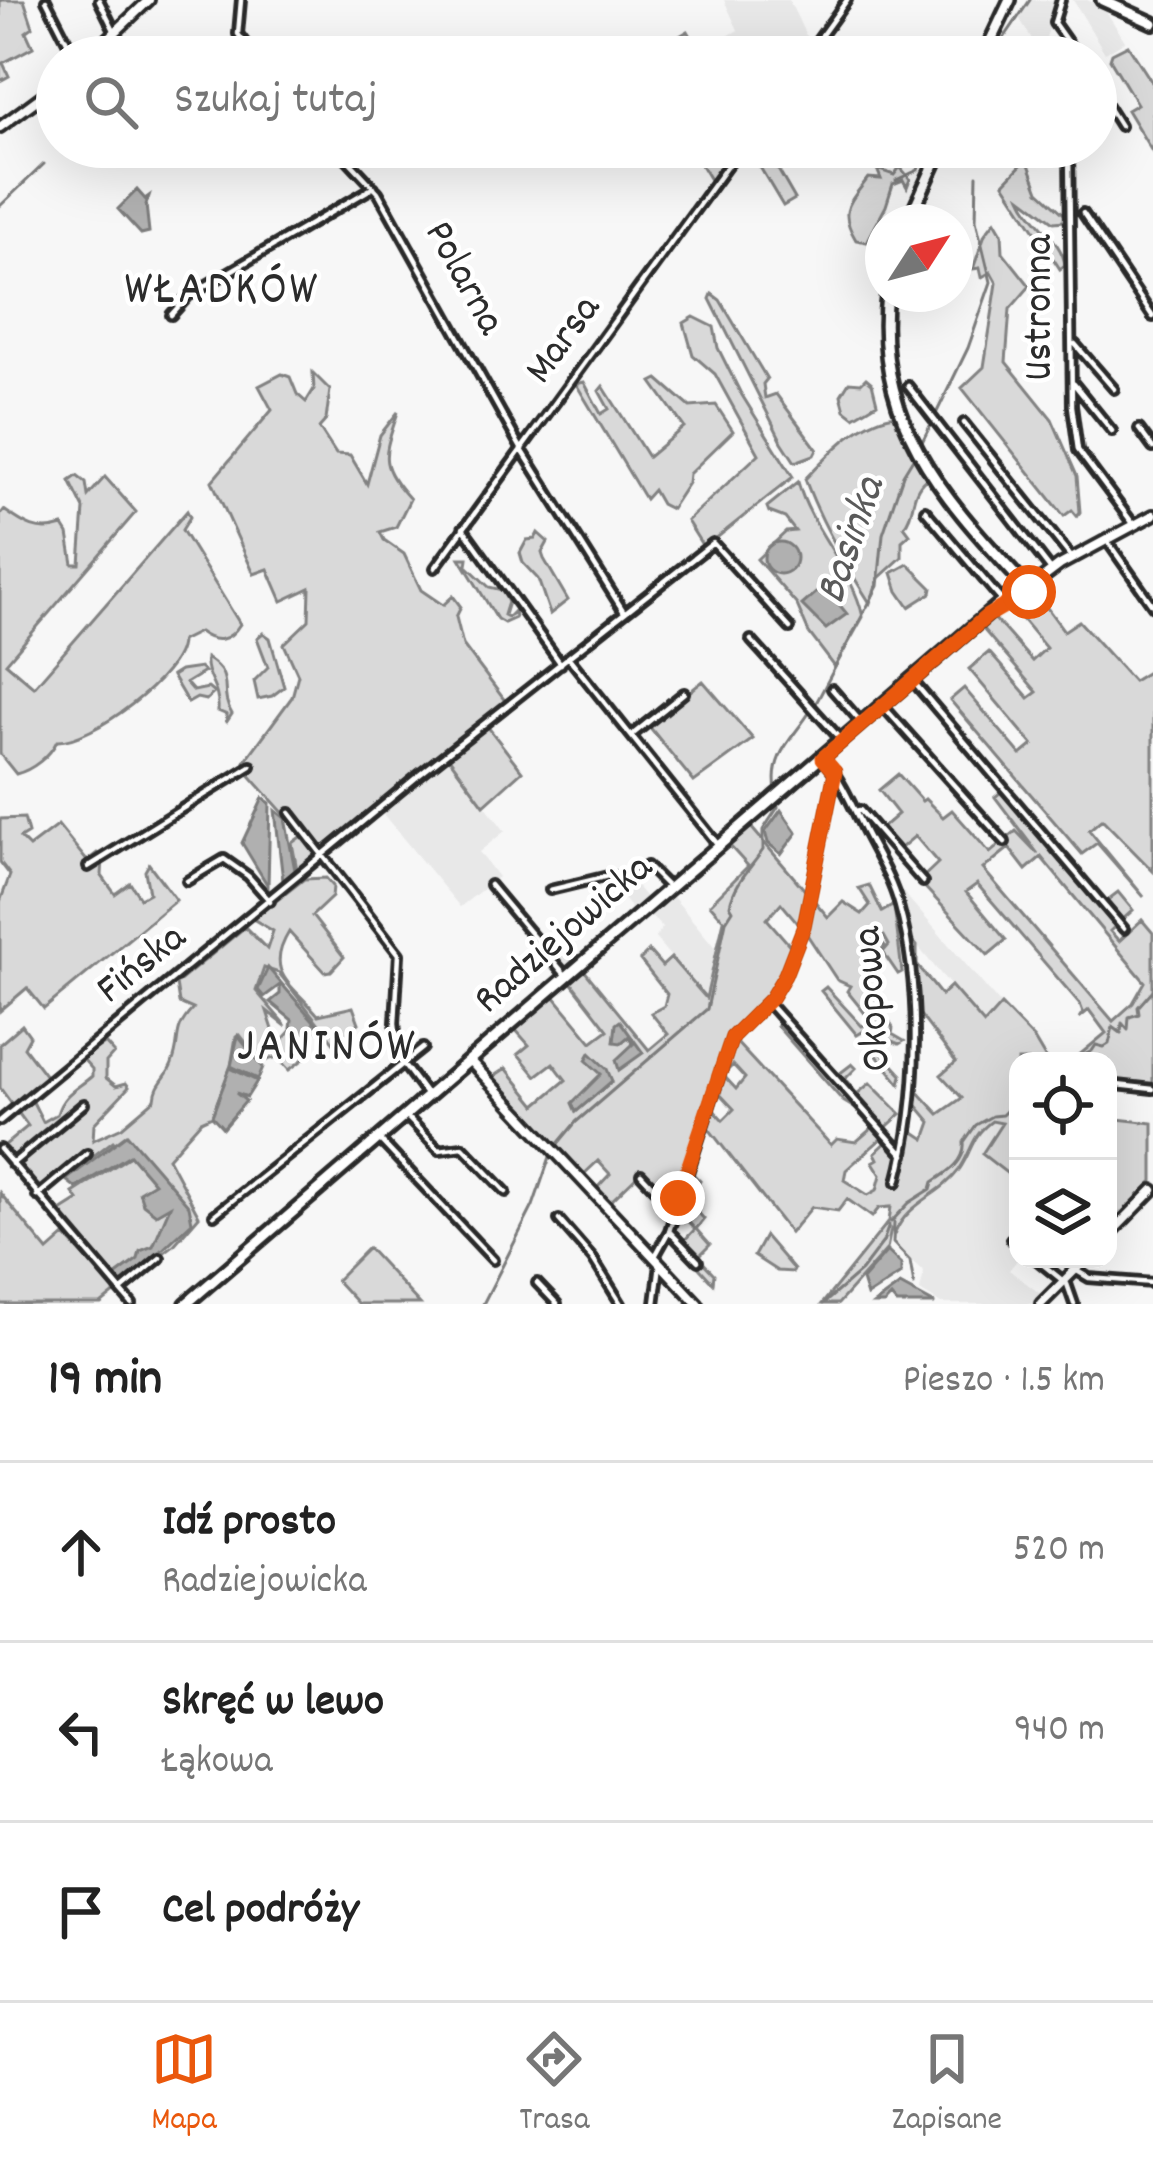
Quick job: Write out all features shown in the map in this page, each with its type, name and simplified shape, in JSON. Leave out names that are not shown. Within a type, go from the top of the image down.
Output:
[{"type":"main road","points":[[993,36],[1010,0]]},
{"type":"main road","points":[[1102,0],[1153,23]]},
{"type":"main road","points":[[916,204],[932,168]]},
{"type":"main road","points":[[887,312],[887,363],[908,435],[934,480],[1023,586]]},
{"type":"main road","points":[[1003,602],[1013,589],[1006,567]]},
{"type":"main road","name":"Radziejowicka","points":[[987,616],[1023,586]]},
{"type":"main road","name":"Radziejowicka","points":[[186,1304],[1023,586]]},
{"type":"street","points":[[46,0],[64,36]]},
{"type":"street","points":[[99,0],[115,32]]},
{"type":"street","points":[[111,36],[149,0]]},
{"type":"street","points":[[239,36],[241,0]]},
{"type":"street","points":[[821,36],[848,0]]},
{"type":"street","points":[[1061,0],[1054,23],[1063,36]]},
{"type":"street","points":[[0,127],[36,101]]},
{"type":"street","points":[[1117,121],[1120,126]]},
{"type":"street","name":"Polarna","points":[[356,168],[374,187],[522,450],[624,612]]},
{"type":"street","name":"Marsa","points":[[435,568],[726,168]]},
{"type":"street","name":"Ustronna","points":[[1070,168],[1072,383],[1078,450],[1134,525]]},
{"type":"street","points":[[171,315],[188,296],[374,187]]},
{"type":"street","points":[[1083,212],[1153,316]]},
{"type":"street","points":[[1074,345],[1079,344],[1114,388]]},
{"type":"street","points":[[1072,383],[1112,431]]},
{"type":"street","points":[[908,386],[1049,571]]},
{"type":"street","points":[[964,423],[1072,558]]},
{"type":"street","points":[[1139,429],[1153,448]]},
{"type":"street","points":[[925,511],[1003,602]]},
{"type":"street","points":[[1023,586],[1153,515]]},
{"type":"street","points":[[463,528],[560,664]]},
{"type":"street","points":[[1107,539],[1153,606]]},
{"type":"street","name":"Fińska","points":[[0,1121],[713,543],[790,628]]},
{"type":"street","points":[[751,640],[842,741]]},
{"type":"street","points":[[569,658],[720,846]]},
{"type":"street","points":[[912,680],[1124,928]]},
{"type":"street","points":[[832,689],[862,724]]},
{"type":"street","points":[[632,735],[684,693]]},
{"type":"street","points":[[883,706],[1005,842]]},
{"type":"street","name":"Okopowa","points":[[823,758],[835,772],[896,894],[909,962],[914,1058],[897,1182]]},
{"type":"street","points":[[88,867],[251,766]]},
{"type":"street","points":[[655,1304],[657,1261],[732,1037],[768,1003],[804,926],[835,772]]},
{"type":"street","points":[[855,811],[860,811],[923,882]]},
{"type":"street","points":[[290,813],[399,953],[395,1023],[403,1066],[428,1097]]},
{"type":"street","points":[[187,881],[224,859],[248,876],[270,901]]},
{"type":"street","points":[[550,890],[608,877],[630,878],[647,866],[670,889]]},
{"type":"street","points":[[490,885],[567,977]]},
{"type":"street","points":[[768,1003],[904,1155]]},
{"type":"street","points":[[214,1214],[423,1048]]},
{"type":"street","points":[[470,1061],[698,1304]]},
{"type":"street","points":[[1117,1085],[1153,1089]]},
{"type":"street","points":[[12,1164],[84,1104]]},
{"type":"street","points":[[406,1116],[439,1150],[463,1147],[506,1192]]},
{"type":"street","points":[[379,1139],[493,1260]]},
{"type":"street","points":[[0,1149],[132,1304]]},
{"type":"street","points":[[37,1196],[87,1154]]},
{"type":"street","points":[[641,1174],[675,1210]]},
{"type":"street","points":[[1117,1227],[1153,1190]]},
{"type":"street","points":[[559,1220],[621,1304]]},
{"type":"street","points":[[669,1231],[698,1261]]},
{"type":"street","points":[[121,1291],[160,1258]]},
{"type":"street","points":[[1047,1268],[1064,1281],[1074,1304]]},
{"type":"street","points":[[1041,1304],[1076,1268]]},
{"type":"street","points":[[1083,1268],[1085,1277],[1153,1283]]},
{"type":"street","points":[[538,1283],[557,1304]]},
{"type":"shaded area","points":[[0,0],[24,0],[33,27],[26,32],[33,47],[3,63],[9,76],[0,81]]},
{"type":"shaded area","points":[[724,0],[789,0],[806,36],[728,36],[738,30]]},
{"type":"shaded area","points":[[1031,0],[1058,0],[1047,36],[1030,36],[1018,16]]},
{"type":"shaded area","points":[[1073,0],[1104,8],[1125,41],[1117,46],[1117,36],[1095,36]]},
{"type":"shaded area","points":[[1128,45],[1153,84],[1153,153],[1127,110],[1137,104],[1117,71],[1117,50]]},
{"type":"shaded area","points":[[703,168],[722,168],[712,183]]},
{"type":"shaded area","points":[[760,168],[777,168],[795,199],[783,206]]},
{"type":"shaded area","points":[[901,168],[910,179],[907,187],[903,180],[893,184],[887,204],[865,204],[865,242],[856,240],[847,214],[868,178],[881,179],[877,169],[894,175]]},
{"type":"shaded area","points":[[1018,168],[1030,168],[1039,191],[1065,215],[1064,221],[1054,222],[1021,197],[1063,256],[1065,265],[1060,269],[1004,183]]},
{"type":"shaded area","points":[[137,190],[145,199],[149,196],[149,232],[141,234],[118,209]]},
{"type":"shaded area","points":[[995,221],[1002,233],[1003,252],[1030,286],[1010,309],[1006,362],[1052,419],[1077,476],[1077,516],[1072,510],[1064,516],[962,388],[984,367],[997,283],[991,272],[982,277],[980,268],[973,269],[985,234]]},
{"type":"shaded area","points":[[712,294],[767,379],[765,398],[776,394],[817,449],[814,455],[795,462],[782,442],[710,299]]},
{"type":"shaded area","points":[[694,317],[714,327],[718,348],[740,392],[793,477],[704,548],[687,521],[759,454],[715,374],[693,355],[684,323]]},
{"type":"shaded area","points":[[313,373],[330,390],[326,420],[319,428],[336,454],[350,455],[367,484],[380,435],[398,412],[386,458],[392,476],[410,499],[396,527],[380,532],[404,554],[421,590],[443,605],[453,596],[461,607],[456,617],[463,645],[506,702],[484,722],[522,771],[484,805],[446,754],[298,875],[292,843],[303,835],[245,770],[245,761],[292,697],[298,675],[284,644],[309,620],[310,588],[282,601],[268,569],[254,574],[212,481],[272,410],[259,386],[282,374],[290,377],[306,402],[314,389]]},
{"type":"shaded area","points":[[866,378],[877,403],[854,417],[845,410],[841,395],[849,382],[861,383]]},
{"type":"shaded area","points":[[658,379],[690,407],[716,405],[733,431],[689,474],[671,509],[661,504],[653,490],[645,499],[576,384],[584,382],[601,414],[609,409],[599,391],[603,386],[648,457],[684,427],[652,382]]},
{"type":"shaded area","points":[[898,415],[932,482],[926,479],[917,490],[904,526],[910,534],[902,541],[902,557],[879,578],[870,603],[834,543],[805,479],[859,430]]},
{"type":"shaded area","points":[[77,476],[86,483],[88,496],[105,477],[136,512],[6,663],[34,687],[187,511],[190,517],[182,530],[240,624],[221,639],[199,632],[181,641],[166,672],[132,704],[91,731],[57,741],[40,762],[16,774],[0,754],[0,515],[4,510],[39,528],[63,526],[73,564],[80,564],[84,509],[70,481]]},
{"type":"shaded area","points":[[798,482],[863,617],[835,667],[809,633],[797,605],[757,559],[786,532],[795,531],[767,507]]},
{"type":"shaded area","points":[[538,533],[548,542],[544,559],[568,600],[550,614],[538,579],[520,553]]},
{"type":"shaded area","points":[[780,542],[792,546],[796,558],[792,570],[780,574],[768,570],[764,558],[768,546]]},
{"type":"shaded area","points":[[460,558],[468,558],[467,566],[489,587],[502,590],[508,602],[504,615],[514,611],[515,618],[504,623],[497,619]]},
{"type":"shaded area","points":[[908,564],[932,588],[909,607],[892,573]]},
{"type":"shaded area","points":[[1039,584],[1042,601],[1064,631],[1079,621],[1133,681],[1153,669],[1153,871],[1102,819],[1089,830],[1144,897],[1097,843],[1082,854],[950,700],[964,688],[1021,755],[1033,745],[969,669],[989,652],[1029,698],[1037,692],[982,628],[994,618],[1032,661],[1046,648],[1011,606],[1032,601],[1042,609]]},
{"type":"shaded area","points":[[824,586],[847,614],[826,629],[802,605]]},
{"type":"shaded area","points":[[263,633],[270,638],[284,687],[258,699],[254,681],[268,667],[257,638]]},
{"type":"shaded area","points":[[206,658],[224,678],[232,714],[226,723],[227,715],[218,711]]},
{"type":"shaded area","points":[[200,668],[204,672],[186,683],[193,691],[208,688],[214,693],[206,700],[188,703],[172,676]]},
{"type":"shaded area","points":[[703,681],[753,739],[694,782],[648,725]]},
{"type":"shaded area","points":[[445,753],[505,831],[479,852],[498,877],[460,907],[378,808]]},
{"type":"shaded area","points":[[898,774],[943,817],[952,810],[990,853],[1016,831],[1038,854],[995,797],[1002,791],[1066,866],[1073,861],[1105,902],[1118,892],[1133,910],[1110,931],[1119,941],[1142,920],[1153,933],[1153,1087],[1117,1083],[1117,1052],[1083,1052],[1106,1033],[1089,1010],[1079,1018],[1080,1004],[977,884],[966,892],[1006,940],[988,955],[919,881],[938,863],[915,836],[895,853],[877,832],[898,814],[879,790]],"holes":[[[1009,848],[1026,870],[1041,857],[1145,982],[1133,1003],[1113,1021],[983,869]]]},
{"type":"shaded area","points":[[263,798],[270,803],[268,886],[242,843]]},
{"type":"shaded area","points":[[275,810],[285,818],[295,870],[283,881]]},
{"type":"shaded area","points":[[781,810],[797,833],[781,854],[768,843],[765,832]]},
{"type":"shaded area","points":[[24,818],[28,833],[20,838],[29,847],[58,825],[87,861],[97,853],[103,857],[102,876],[115,894],[130,883],[140,898],[149,893],[145,871],[149,864],[176,900],[44,1009],[27,988],[0,1011],[0,902],[10,875],[0,862],[0,819]]},
{"type":"shaded area","points":[[750,826],[809,895],[802,928],[781,903],[767,919],[793,949],[776,987],[733,1030],[674,1206],[641,1172],[609,1203],[596,1189],[610,1174],[598,1161],[583,1175],[491,1078],[506,1068],[536,1105],[566,1080],[553,1063],[536,1076],[518,1054],[529,1045],[514,1028],[554,996],[592,1042],[608,1030],[570,981],[584,970],[649,1050],[668,1034],[651,1013],[664,1006],[667,994],[640,960],[649,951],[662,966],[671,958],[706,998],[724,920],[710,904],[748,866],[729,845]]},
{"type":"shaded area","points":[[326,878],[333,886],[332,897],[312,916],[344,957],[325,972],[289,932],[280,968],[318,1015],[353,1007],[359,1023],[334,1043],[279,973],[264,968],[256,991],[286,1026],[267,1011],[278,1045],[292,1029],[306,1040],[301,1047],[308,1056],[289,1070],[277,1057],[261,1062],[240,1035],[236,1037],[231,1066],[212,1116],[201,1121],[168,1158],[199,1216],[174,1245],[120,1286],[56,1214],[78,1200],[73,1193],[127,1158],[113,1141],[63,1179],[38,1188],[5,1145],[28,1126],[0,1088],[0,1044],[22,1025],[30,1036],[24,1047],[46,1076],[31,1098],[43,1122],[57,1114],[67,1096],[92,1076],[82,1058],[105,1043],[114,1053],[106,1062],[106,1078],[116,1086],[126,1083],[129,1087],[94,1124],[93,1140],[122,1127],[155,1099],[172,1064],[179,1030],[193,1009],[179,1003],[176,984],[245,927],[267,949],[273,931],[253,919],[304,879]]},
{"type":"shaded area","points":[[606,879],[631,879],[648,900],[634,912]]},
{"type":"shaded area","points":[[896,884],[1001,1005],[984,1025],[907,934]]},
{"type":"shaded area","points":[[869,885],[882,912],[894,905],[902,972],[898,974],[883,952],[889,945],[884,936],[878,938],[885,946],[865,967],[892,1034],[904,1041],[899,1044],[869,1031],[902,1075],[900,1084],[873,1051],[875,1044],[864,1031],[857,1035],[821,991],[826,987],[862,1026],[872,1022],[847,991],[850,986],[837,980],[804,930],[812,898],[828,917],[843,902],[862,914],[870,905],[859,888]]},
{"type":"shaded area","points":[[670,893],[717,950],[706,999],[655,938],[662,928],[648,912]]},
{"type":"shaded area","points":[[907,934],[917,946],[917,965],[941,995],[951,986],[984,1024],[1001,1005],[1042,1052],[1009,1052],[1009,1175],[982,1154],[1002,1123],[992,1121],[951,1179],[908,1214],[895,1233],[891,1229],[887,1249],[838,1304],[822,1304],[889,1221],[891,1207],[879,1208],[872,1217],[847,1199],[838,1211],[812,1207],[790,1233],[706,1125],[711,1107],[723,1120],[734,1109],[718,1092],[724,1076],[736,1089],[745,1078],[733,1065],[723,1075],[734,1040],[831,1145],[837,1139],[856,1142],[872,1128],[777,1026],[781,1022],[793,1027],[839,1074],[852,1064],[856,1068],[845,1079],[857,1094],[870,1083],[901,1114],[846,1170],[844,1180],[868,1195],[877,1190],[881,1175],[873,1162],[878,1159],[875,1153],[893,1136],[901,1147],[914,1126],[913,1131],[925,1139],[931,1122],[914,1102],[913,1086],[939,1114],[962,1098],[941,1075],[956,1062],[914,1007]]},
{"type":"shaded area","points":[[561,935],[581,960],[569,970],[546,947]]},
{"type":"shaded area","points":[[268,968],[319,1027],[306,1040],[270,1002],[280,994],[280,985],[264,997],[258,990]]},
{"type":"shaded area","points":[[620,1021],[643,1053],[619,1070],[616,1060],[633,1044],[628,1037],[614,1042]]},
{"type":"shaded area","points":[[238,1036],[263,1067],[258,1079],[231,1066]]},
{"type":"shaded area","points":[[590,1053],[612,1081],[576,1112],[572,1103],[601,1074],[586,1060]]},
{"type":"shaded area","points":[[230,1068],[257,1081],[247,1097],[236,1093],[246,1101],[223,1128],[212,1116]]},
{"type":"shaded area","points":[[1117,1119],[1153,1123],[1153,1181],[1117,1219]]},
{"type":"shaded area","points":[[992,1121],[1003,1123],[982,1154],[1009,1175],[1009,1270],[1042,1295],[1033,1304],[941,1304],[920,1291],[924,1272],[897,1248],[895,1233],[910,1207],[958,1172],[976,1133]]},
{"type":"shaded area","points":[[127,1134],[189,1206],[192,1222],[130,1280],[119,1283],[115,1276],[138,1259],[140,1251],[153,1246],[170,1206],[156,1214],[143,1204],[139,1192],[154,1183],[130,1155],[76,1188],[66,1180]]},
{"type":"shaded area","points":[[688,1169],[700,1181],[688,1201],[704,1219],[696,1229],[710,1245],[698,1257],[714,1274],[713,1283],[679,1246],[695,1229],[677,1210]]},
{"type":"shaded area","points":[[0,1193],[48,1251],[65,1236],[117,1291],[101,1304],[0,1304]]},
{"type":"shaded area","points":[[765,1236],[793,1272],[777,1271],[754,1256]]},
{"type":"shaded area","points":[[368,1248],[420,1304],[358,1304],[336,1280]]},
{"type":"shaded area","points":[[887,1251],[901,1264],[901,1274],[867,1296],[862,1280]]},
{"type":"shaded area","points":[[900,1285],[935,1304],[897,1304],[891,1297],[884,1304],[874,1304]]},
{"type":"waterway","name":"Basinka","points":[[1005,36],[1030,0]]},
{"type":"waterway","points":[[0,206],[40,168]]},
{"type":"waterway","points":[[896,180],[919,168]]},
{"type":"waterway","name":"Basinka","points":[[935,416],[968,348],[991,282],[976,220],[977,175]]},
{"type":"waterway","points":[[920,446],[932,422]]},
{"type":"waterway","name":"Basinka","points":[[815,705],[878,586],[883,534],[914,457]]},
{"type":"waterway","points":[[776,790],[776,766],[784,747],[811,710]]},
{"type":"waterway","points":[[556,1146],[576,1122],[707,1009],[726,921],[733,910],[732,897],[763,850],[763,830],[778,807]]},
{"type":"waterway","points":[[1090,1052],[1096,1045],[1109,1044],[1113,1027],[1121,1033],[1122,1023],[1128,1030],[1129,1017],[1139,1014],[1138,1007],[1153,990]]},
{"type":"waterway","points":[[891,1222],[955,1165],[976,1125],[1009,1108]]},
{"type":"waterway","points":[[483,1304],[533,1206],[551,1154]]},
{"type":"waterway","points":[[894,1223],[893,1243],[910,1261],[914,1285]]},
{"type":"waterway","points":[[823,1304],[861,1271],[883,1242],[889,1225]]},
{"type":"district","name":"WŁADKÓW","points":[[222,292]]},
{"type":"district","name":"JANINÓW","points":[[327,1049]]},
{"type":"route","points":[[678,1198],[732,1037],[768,1003],[804,926],[835,772],[823,758],[987,616],[1029,592]]}]
